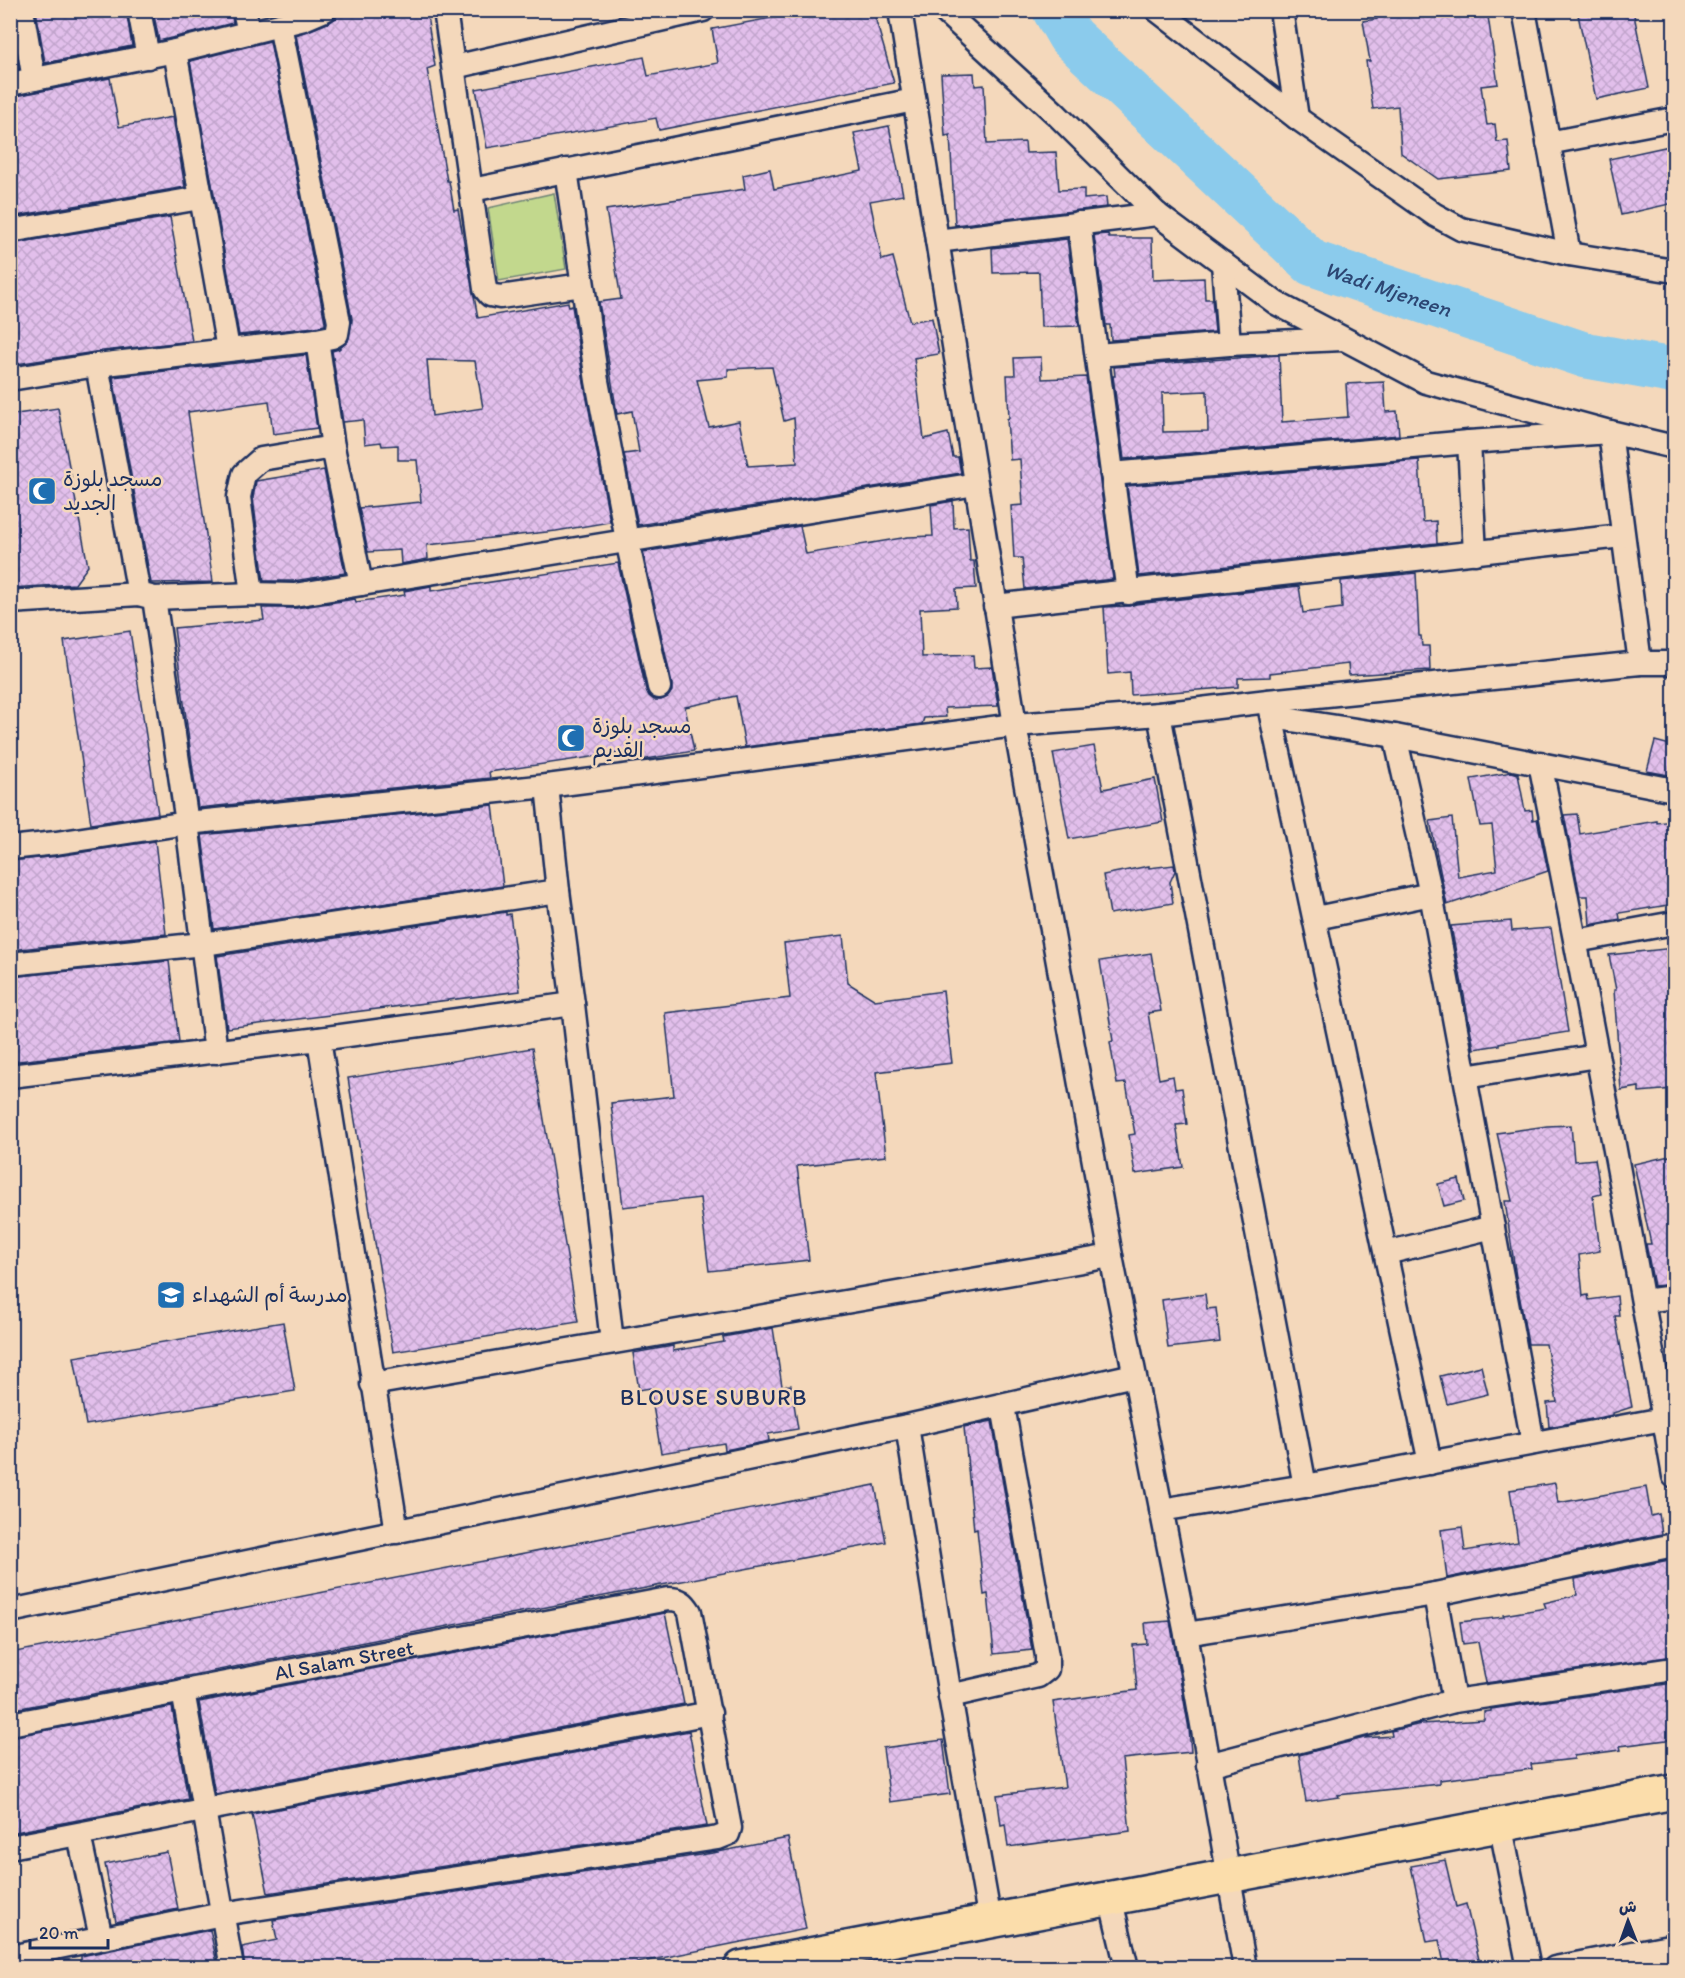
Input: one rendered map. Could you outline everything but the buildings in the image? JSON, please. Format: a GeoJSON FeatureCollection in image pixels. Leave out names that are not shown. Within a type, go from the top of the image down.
{"type":"FeatureCollection","features":[{"type":"Feature","properties":{"kind":"main road"},"geometry":{"type":"LineString","coordinates":[[741,1968],[837,1958],[990,1921],[1110,1897],[1674,1792]]}},
{"type":"Feature","properties":{"kind":"street"},"geometry":{"type":"LineString","coordinates":[[22,10],[34,79]]}},
{"type":"Feature","properties":{"kind":"street"},"geometry":{"type":"LineString","coordinates":[[139,10],[148,57]]}},
{"type":"Feature","properties":{"kind":"street"},"geometry":{"type":"LineString","coordinates":[[244,10],[249,33]]}},
{"type":"Feature","properties":{"kind":"street"},"geometry":{"type":"LineString","coordinates":[[10,84],[175,51],[280,25],[303,15],[325,10]]}},
{"type":"Feature","properties":{"kind":"street"},"geometry":{"type":"LineString","coordinates":[[445,10],[485,289],[490,295],[500,297],[582,285]]}},
{"type":"Feature","properties":{"kind":"street"},"geometry":{"type":"LineString","coordinates":[[454,67],[703,10]]}},
{"type":"Feature","properties":{"kind":"street"},"geometry":{"type":"LineString","coordinates":[[900,10],[1015,725],[1111,1256],[1186,1634],[1245,1968]]}},
{"type":"Feature","properties":{"kind":"street"},"geometry":{"type":"LineString","coordinates":[[943,10],[1055,113],[1157,214],[1276,303],[1426,382],[1674,447]]}},
{"type":"Feature","properties":{"kind":"street"},"geometry":{"type":"LineString","coordinates":[[1281,10],[1297,118]]}},
{"type":"Feature","properties":{"kind":"street"},"geometry":{"type":"LineString","coordinates":[[1524,10],[1569,254]]}},
{"type":"Feature","properties":{"kind":"street"},"geometry":{"type":"LineString","coordinates":[[1162,11],[1297,118],[1435,215],[1461,229],[1569,254],[1674,271]]}},
{"type":"Feature","properties":{"kind":"street"},"geometry":{"type":"LineString","coordinates":[[10,379],[97,365],[317,340],[337,334],[339,322],[280,25]]}},
{"type":"Feature","properties":{"kind":"street"},"geometry":{"type":"LineString","coordinates":[[175,51],[228,349]]}},
{"type":"Feature","properties":{"kind":"street"},"geometry":{"type":"LineString","coordinates":[[472,190],[914,100]]}},
{"type":"Feature","properties":{"kind":"street"},"geometry":{"type":"LineString","coordinates":[[1548,143],[1674,119]]}},
{"type":"Feature","properties":{"kind":"street"},"geometry":{"type":"LineString","coordinates":[[566,170],[597,381],[627,540],[659,687]]}},
{"type":"Feature","properties":{"kind":"street"},"geometry":{"type":"LineString","coordinates":[[10,231],[200,198]]}},
{"type":"Feature","properties":{"kind":"street"},"geometry":{"type":"LineString","coordinates":[[937,241],[1157,214]]}},
{"type":"Feature","properties":{"kind":"street"},"geometry":{"type":"LineString","coordinates":[[1079,223],[1128,593]]}},
{"type":"Feature","properties":{"kind":"street"},"geometry":{"type":"LineString","coordinates":[[1223,263],[1229,344]]}},
{"type":"Feature","properties":{"kind":"street"},"geometry":{"type":"LineString","coordinates":[[1097,355],[1229,344],[1344,339]]}},
{"type":"Feature","properties":{"kind":"street"},"geometry":{"type":"LineString","coordinates":[[317,340],[333,447],[361,584]]}},
{"type":"Feature","properties":{"kind":"street"},"geometry":{"type":"LineString","coordinates":[[97,365],[147,596],[187,823],[216,1052]]}},
{"type":"Feature","properties":{"kind":"street"},"geometry":{"type":"LineString","coordinates":[[1112,474],[1469,442],[1610,432]]}},
{"type":"Feature","properties":{"kind":"street"},"geometry":{"type":"LineString","coordinates":[[1610,432],[1640,663]]}},
{"type":"Feature","properties":{"kind":"street"},"geometry":{"type":"LineString","coordinates":[[1469,442],[1475,553]]}},
{"type":"Feature","properties":{"kind":"street"},"geometry":{"type":"LineString","coordinates":[[252,594],[239,497],[244,474],[261,459],[333,447]]}},
{"type":"Feature","properties":{"kind":"street"},"geometry":{"type":"LineString","coordinates":[[10,602],[147,596],[294,595],[976,484]]}},
{"type":"Feature","properties":{"kind":"street"},"geometry":{"type":"LineString","coordinates":[[995,606],[1128,593],[1622,536]]}},
{"type":"Feature","properties":{"kind":"street"},"geometry":{"type":"LineString","coordinates":[[10,848],[187,823],[547,786],[1015,725],[1159,714],[1270,709],[1640,663],[1674,663]]}},
{"type":"Feature","properties":{"kind":"street"},"geometry":{"type":"LineString","coordinates":[[1270,709],[1395,736],[1674,790]]}},
{"type":"Feature","properties":{"kind":"street"},"geometry":{"type":"LineString","coordinates":[[1270,709],[1430,1463]]}},
{"type":"Feature","properties":{"kind":"street"},"geometry":{"type":"LineString","coordinates":[[1159,714],[1305,1486]]}},
{"type":"Feature","properties":{"kind":"street"},"geometry":{"type":"LineString","coordinates":[[1395,736],[1431,894],[1533,1443]]}},
{"type":"Feature","properties":{"kind":"street"},"geometry":{"type":"LineString","coordinates":[[1540,763],[1644,1301],[1669,1418],[1674,1476]]}},
{"type":"Feature","properties":{"kind":"street"},"geometry":{"type":"LineString","coordinates":[[547,786],[612,1342]]}},
{"type":"Feature","properties":{"kind":"street"},"geometry":{"type":"LineString","coordinates":[[10,964],[203,944],[558,891]]}},
{"type":"Feature","properties":{"kind":"street"},"geometry":{"type":"LineString","coordinates":[[1316,918],[1431,894]]}},
{"type":"Feature","properties":{"kind":"street"},"geometry":{"type":"LineString","coordinates":[[1576,941],[1674,923]]}},
{"type":"Feature","properties":{"kind":"street"},"geometry":{"type":"LineString","coordinates":[[10,1076],[319,1039],[573,1004]]}},
{"type":"Feature","properties":{"kind":"street"},"geometry":{"type":"LineString","coordinates":[[319,1039],[397,1533]]}},
{"type":"Feature","properties":{"kind":"street"},"geometry":{"type":"LineString","coordinates":[[1465,1077],[1597,1056]]}},
{"type":"Feature","properties":{"kind":"street"},"geometry":{"type":"LineString","coordinates":[[1386,1253],[1493,1227]]}},
{"type":"Feature","properties":{"kind":"street"},"geometry":{"type":"LineString","coordinates":[[372,1384],[1111,1256]]}},
{"type":"Feature","properties":{"kind":"street"},"geometry":{"type":"LineString","coordinates":[[1644,1301],[1674,1297]]}},
{"type":"Feature","properties":{"kind":"street"},"geometry":{"type":"LineString","coordinates":[[10,1611],[397,1533],[1003,1406],[1134,1375]]}},
{"type":"Feature","properties":{"kind":"street"},"geometry":{"type":"LineString","coordinates":[[950,1696],[1032,1678],[1047,1669],[1047,1656],[1003,1406]]}},
{"type":"Feature","properties":{"kind":"street"},"geometry":{"type":"LineString","coordinates":[[1161,1510],[1305,1486],[1669,1418]]}},
{"type":"Feature","properties":{"kind":"street"},"geometry":{"type":"LineString","coordinates":[[907,1426],[950,1696],[990,1921]]}},
{"type":"Feature","properties":{"kind":"street"},"geometry":{"type":"LineString","coordinates":[[1186,1634],[1435,1594],[1674,1545]]}},
{"type":"Feature","properties":{"kind":"street"},"geometry":{"type":"LineString","coordinates":[[1435,1594],[1454,1701]]}},
{"type":"Feature","properties":{"kind":"street","name":"Al Salam Street"},"geometry":{"type":"LineString","coordinates":[[10,1724],[677,1599],[685,1604],[690,1612],[710,1713]]}},
{"type":"Feature","properties":{"kind":"street"},"geometry":{"type":"LineString","coordinates":[[1208,1764],[1454,1701],[1674,1669]]}},
{"type":"Feature","properties":{"kind":"street"},"geometry":{"type":"LineString","coordinates":[[183,1691],[232,1968]]}},
{"type":"Feature","properties":{"kind":"street"},"geometry":{"type":"LineString","coordinates":[[10,1847],[203,1812],[710,1713],[730,1828],[728,1834],[718,1838],[222,1914],[10,1957]]}},
{"type":"Feature","properties":{"kind":"street"},"geometry":{"type":"LineString","coordinates":[[1500,1823],[1529,1968]]}},
{"type":"Feature","properties":{"kind":"street"},"geometry":{"type":"LineString","coordinates":[[79,1835],[101,1938]]}},
{"type":"Feature","properties":{"kind":"street"},"geometry":{"type":"LineString","coordinates":[[1110,1897],[1127,1968]]}},
{"type":"Feature","properties":{"kind":"street"},"geometry":{"type":"LineString","coordinates":[[1555,1968],[1672,1953]]}},
{"type":"Feature","properties":{"kind":"green space"},"geometry":{"type":"Polygon","coordinates":[[[554,193],[566,269],[499,281],[488,208],[554,193]]]}},
{"type":"Feature","properties":{"kind":"waterway","name":"Wadi Mjeneen"},"geometry":{"type":"LineString","coordinates":[[1055,10],[1070,36],[1312,263],[1585,355],[1674,371]]}},
{"type":"Feature","properties":{"kind":"place","name":"مسجد بلوزة الجديد"},"geometry":{"type":"Point","coordinates":[42,491]}},
{"type":"Feature","properties":{"kind":"place","name":"مسجد بلوزة القديم"},"geometry":{"type":"Point","coordinates":[571,738]}},
{"type":"Feature","properties":{"kind":"place","name":"مدرسة أم الشهداء"},"geometry":{"type":"Point","coordinates":[171,1295]}},
{"type":"Feature","properties":{"kind":"district","name":"BLOUSE SUBURB"},"geometry":{"type":"Point","coordinates":[714,1397]}}]}
